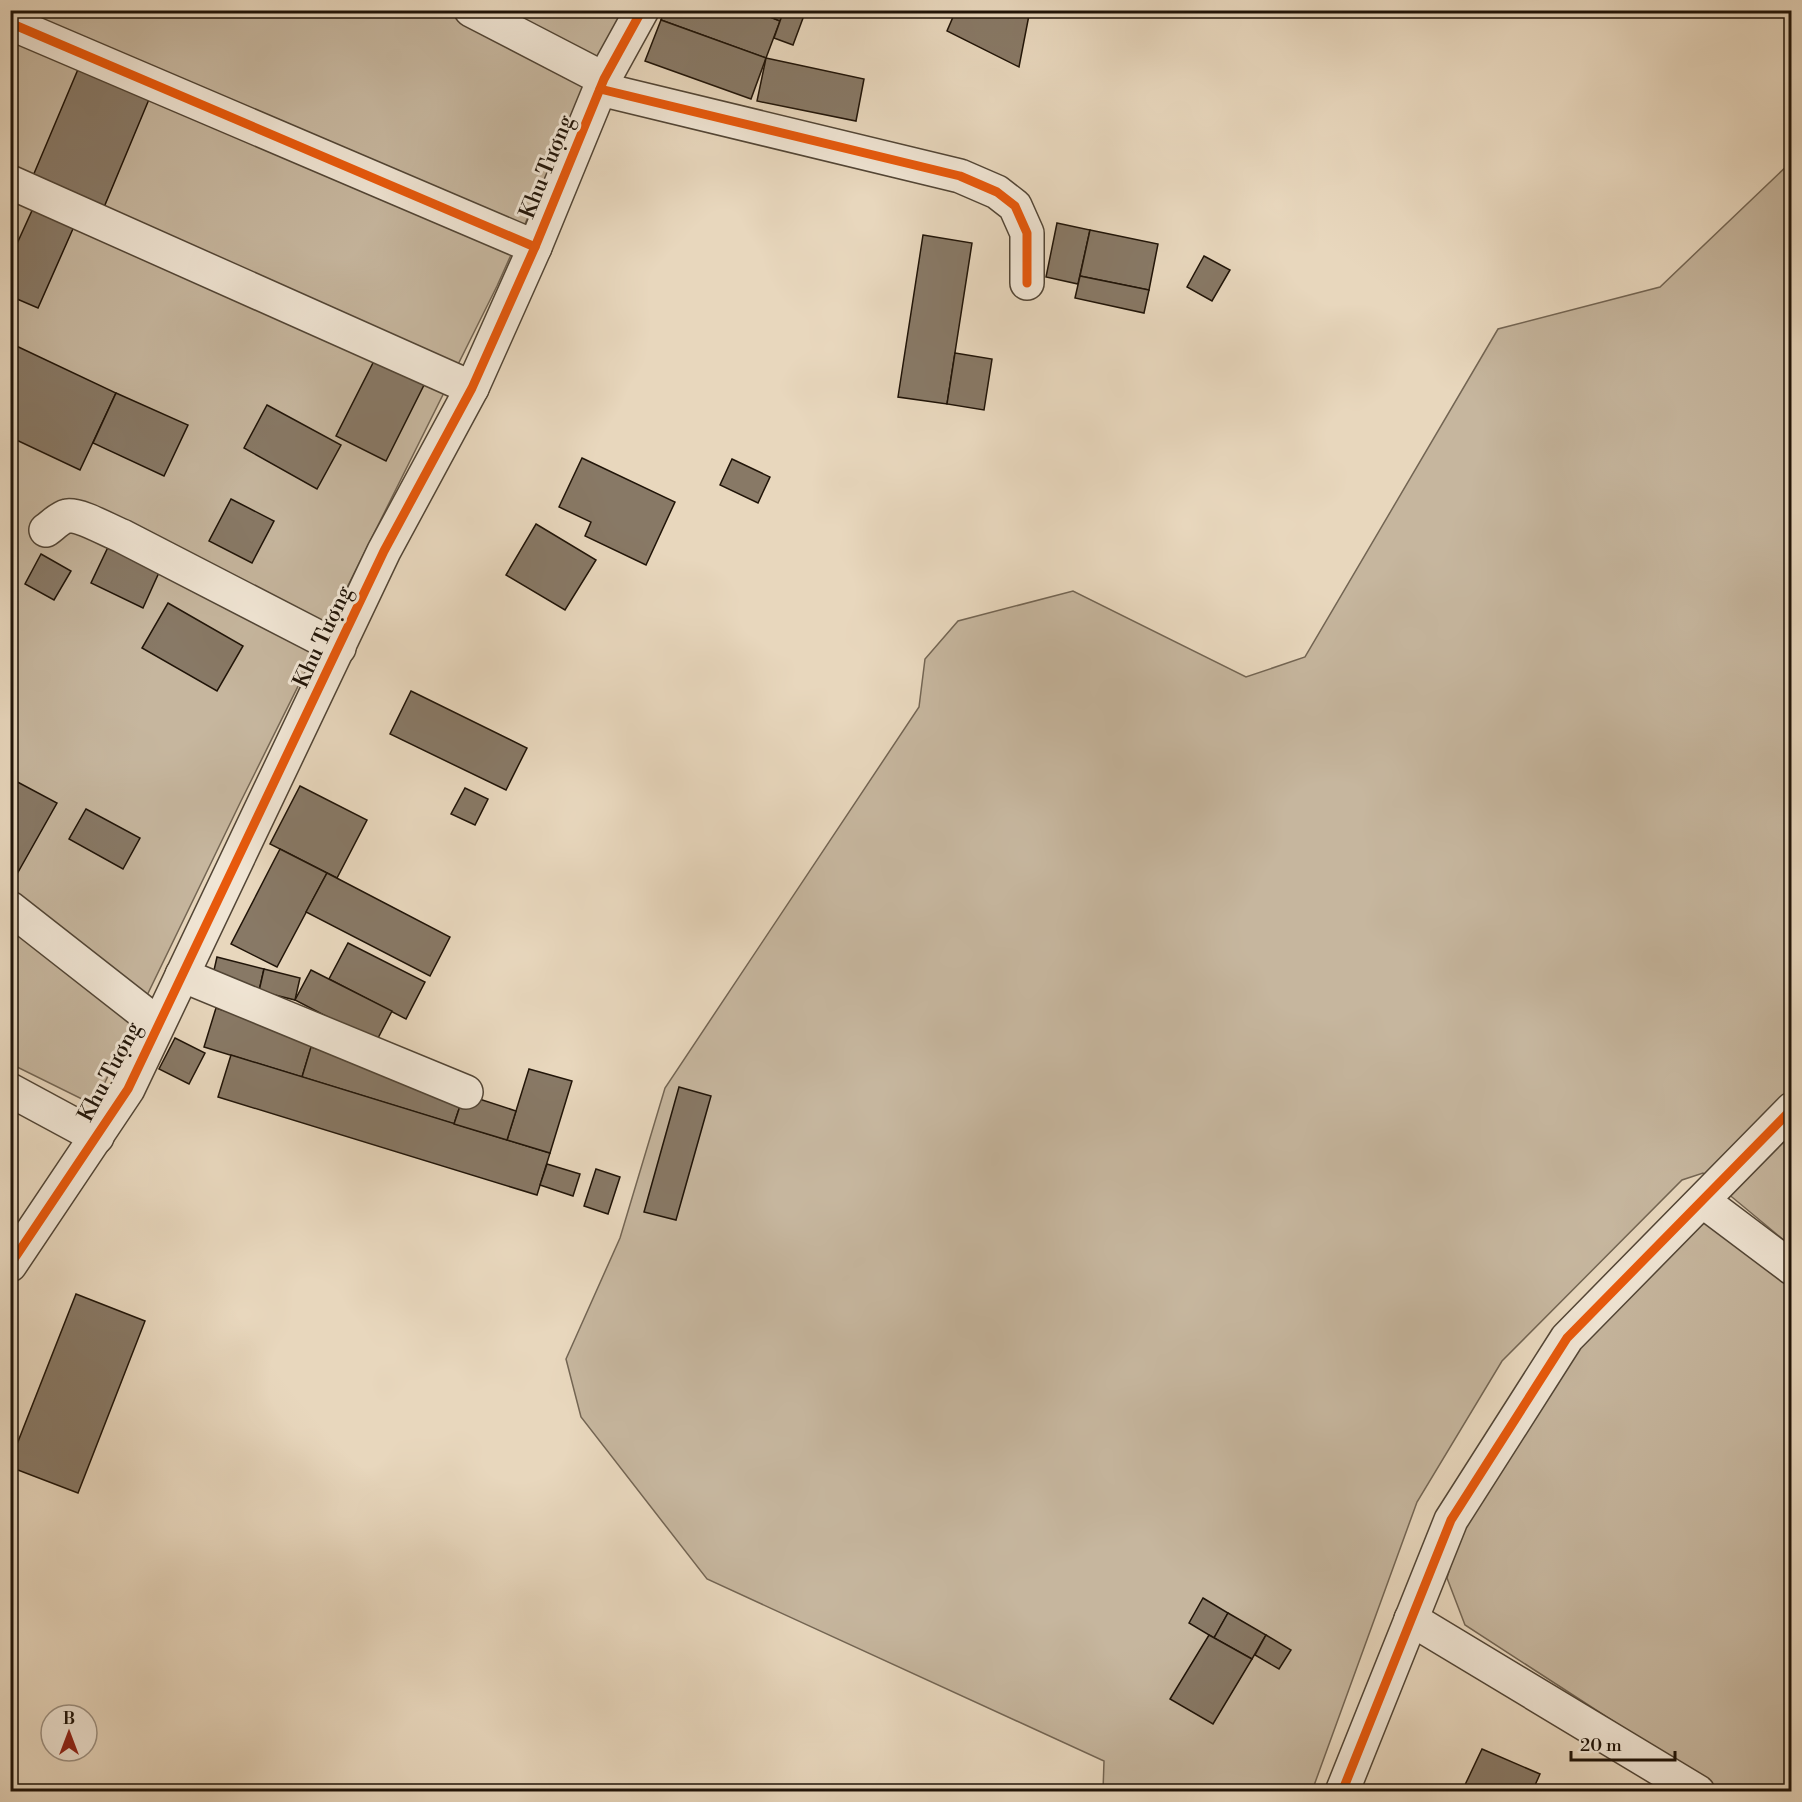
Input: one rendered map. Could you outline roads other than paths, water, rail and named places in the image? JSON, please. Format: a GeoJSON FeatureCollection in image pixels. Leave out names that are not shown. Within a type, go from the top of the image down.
{"type":"FeatureCollection","features":[{"type":"Feature","properties":{"kind":"street"},"geometry":{"type":"LineString","coordinates":[[471,10],[602,84],[960,176],[997,192],[1015,206],[1027,233],[1027,283]]}},
{"type":"Feature","properties":{"kind":"street","name":"Khu Tượng"},"geometry":{"type":"LineString","coordinates":[[10,1265],[128,1089],[384,551],[472,388],[535,247],[602,84],[642,10]]}},
{"type":"Feature","properties":{"kind":"street"},"geometry":{"type":"LineString","coordinates":[[10,22],[535,247]]}},
{"type":"Feature","properties":{"kind":"street"},"geometry":{"type":"LineString","coordinates":[[10,182],[472,388]]}},
{"type":"Feature","properties":{"kind":"street"},"geometry":{"type":"LineString","coordinates":[[46,530],[67,516],[93,524],[122,536],[339,648]]}},
{"type":"Feature","properties":{"kind":"street"},"geometry":{"type":"LineString","coordinates":[[10,908],[158,1024]]}},
{"type":"Feature","properties":{"kind":"street"},"geometry":{"type":"LineString","coordinates":[[182,975],[466,1092]]}},
{"type":"Feature","properties":{"kind":"street"},"geometry":{"type":"LineString","coordinates":[[10,1090],[97,1137]]}},
{"type":"Feature","properties":{"kind":"street"},"geometry":{"type":"LineString","coordinates":[[1342,1791],[1451,1520],[1567,1338],[1791,1109]]}},
{"type":"Feature","properties":{"kind":"street"},"geometry":{"type":"LineString","coordinates":[[1703,1201],[1791,1268]]}},
{"type":"Feature","properties":{"kind":"street"},"geometry":{"type":"LineString","coordinates":[[1412,1619],[1698,1791]]}}]}
